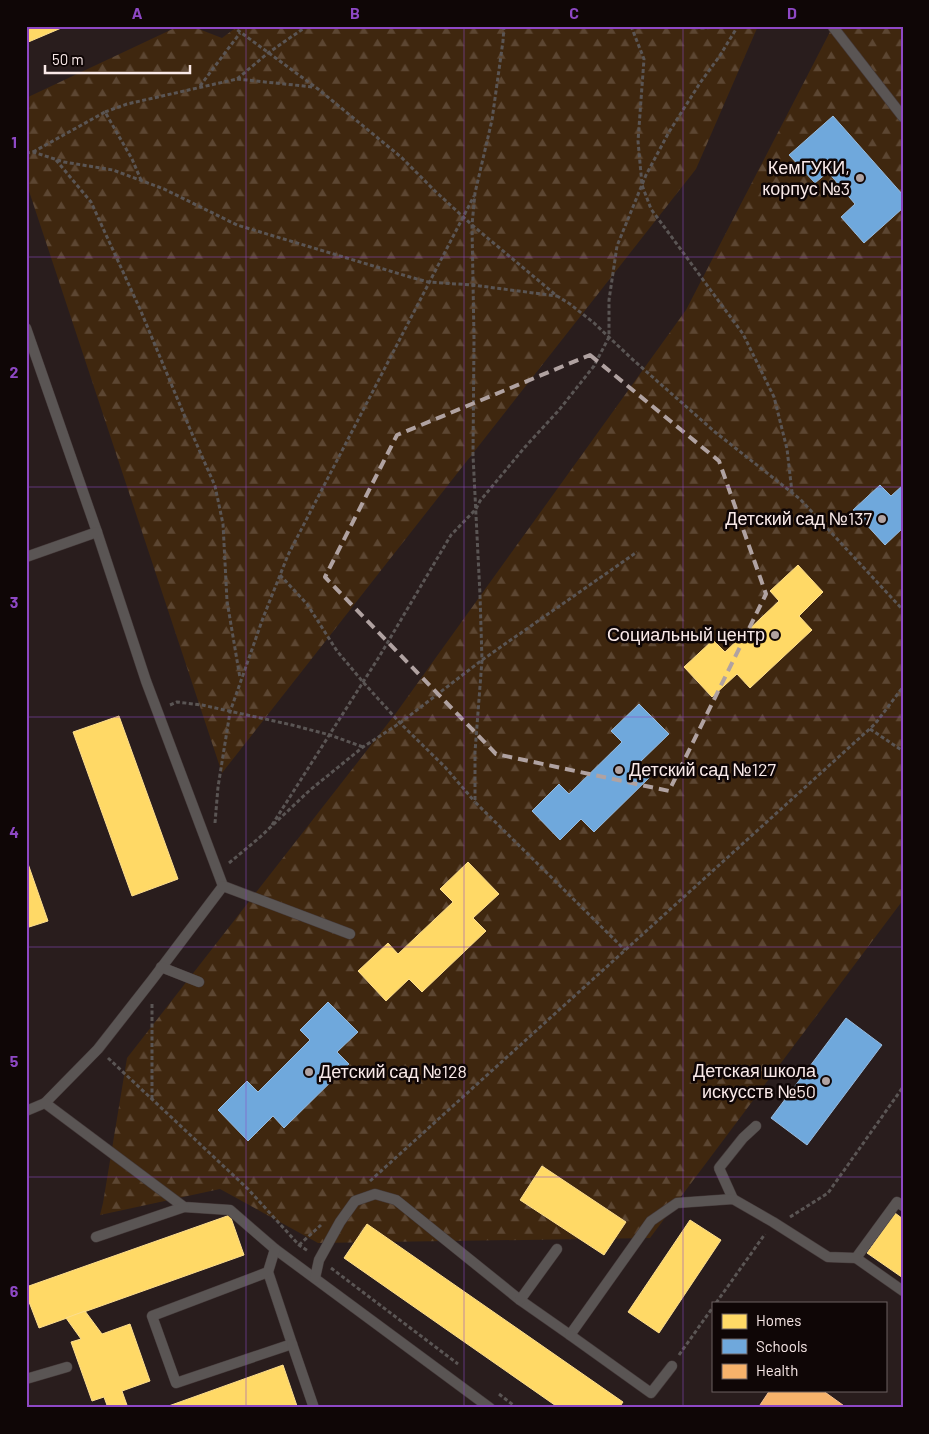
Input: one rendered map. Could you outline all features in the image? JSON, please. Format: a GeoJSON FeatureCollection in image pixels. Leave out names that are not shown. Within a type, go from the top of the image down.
{"type":"FeatureCollection","features":[{"type":"Feature","properties":{"kind":"lane"},"geometry":{"type":"LineString","coordinates":[[833,27],[903,117]]}},
{"type":"Feature","properties":{"kind":"lane"},"geometry":{"type":"LineString","coordinates":[[26,328],[97,532],[146,681],[222,886]]}},
{"type":"Feature","properties":{"kind":"lane"},"geometry":{"type":"LineString","coordinates":[[26,557],[97,532]]}},
{"type":"Feature","properties":{"kind":"lane"},"geometry":{"type":"LineString","coordinates":[[222,886],[350,934]]}},
{"type":"Feature","properties":{"kind":"lane"},"geometry":{"type":"LineString","coordinates":[[26,1111],[45,1103],[98,1048],[152,980],[222,886]]}},
{"type":"Feature","properties":{"kind":"lane"},"geometry":{"type":"LineString","coordinates":[[161,967],[199,982]]}},
{"type":"Feature","properties":{"kind":"lane"},"geometry":{"type":"LineString","coordinates":[[45,1103],[184,1207]]}},
{"type":"Feature","properties":{"kind":"lane"},"geometry":{"type":"LineString","coordinates":[[733,1199],[719,1168],[743,1138],[756,1126]]}},
{"type":"Feature","properties":{"kind":"lane"},"geometry":{"type":"LineString","coordinates":[[315,1278],[319,1260],[340,1222],[355,1201],[375,1194],[396,1200],[520,1300],[651,1393],[672,1366]]}},
{"type":"Feature","properties":{"kind":"lane"},"geometry":{"type":"LineString","coordinates":[[570,1335],[651,1221],[677,1203],[733,1199],[828,1257],[856,1258],[903,1291]]}},
{"type":"Feature","properties":{"kind":"lane"},"geometry":{"type":"LineString","coordinates":[[856,1258],[897,1202],[903,1206]]}},
{"type":"Feature","properties":{"kind":"lane"},"geometry":{"type":"LineString","coordinates":[[96,1237],[184,1207],[230,1210],[275,1248],[490,1408]]}},
{"type":"Feature","properties":{"kind":"lane"},"geometry":{"type":"LineString","coordinates":[[275,1248],[268,1272],[314,1408]]}},
{"type":"Feature","properties":{"kind":"lane"},"geometry":{"type":"LineString","coordinates":[[520,1300],[557,1249]]}},
{"type":"Feature","properties":{"kind":"lane"},"geometry":{"type":"LineString","coordinates":[[268,1272],[152,1316],[176,1383],[292,1344]]}},
{"type":"Feature","properties":{"kind":"lane"},"geometry":{"type":"LineString","coordinates":[[26,1379],[67,1367]]}},
{"type":"Feature","properties":{"kind":"path"},"geometry":{"type":"LineString","coordinates":[[232,26],[315,87],[401,157],[472,225],[557,296],[594,323],[715,432],[792,492],[903,610]]}},
{"type":"Feature","properties":{"kind":"path"},"geometry":{"type":"LineString","coordinates":[[236,78],[307,26]]}},
{"type":"Feature","properties":{"kind":"path"},"geometry":{"type":"LineString","coordinates":[[475,802],[475,752],[482,660],[473,455],[474,339],[472,225],[475,193],[492,120],[504,26]]}},
{"type":"Feature","properties":{"kind":"path"},"geometry":{"type":"LineString","coordinates":[[631,26],[644,59],[638,141],[642,185],[651,209],[743,334],[774,397],[787,450],[792,492]]}},
{"type":"Feature","properties":{"kind":"path"},"geometry":{"type":"LineString","coordinates":[[642,26],[703,28],[729,26]]}},
{"type":"Feature","properties":{"kind":"path"},"geometry":{"type":"LineString","coordinates":[[272,825],[363,682],[451,535],[476,509],[480,501],[559,410],[594,366],[609,337],[609,300],[617,246],[642,185],[668,132],[738,26]]}},
{"type":"Feature","properties":{"kind":"path"},"geometry":{"type":"LineString","coordinates":[[787,26],[833,27]]}},
{"type":"Feature","properties":{"kind":"path"},"geometry":{"type":"LineString","coordinates":[[200,86],[240,33]]}},
{"type":"Feature","properties":{"kind":"path"},"geometry":{"type":"LineString","coordinates":[[26,153],[33,152],[105,112],[127,104],[200,86],[236,78],[315,87]]}},
{"type":"Feature","properties":{"kind":"path"},"geometry":{"type":"LineString","coordinates":[[105,112],[142,180]]}},
{"type":"Feature","properties":{"kind":"path"},"geometry":{"type":"LineString","coordinates":[[33,152],[64,162],[113,170],[164,188],[237,225],[428,282],[557,296]]}},
{"type":"Feature","properties":{"kind":"path"},"geometry":{"type":"LineString","coordinates":[[56,160],[91,202],[140,309],[215,486],[223,524],[227,600],[241,681]]}},
{"type":"Feature","properties":{"kind":"path"},"geometry":{"type":"LineString","coordinates":[[215,824],[219,778],[230,712],[280,574],[288,555],[475,193]]}},
{"type":"Feature","properties":{"kind":"path"},"geometry":{"type":"LineString","coordinates":[[218,873],[310,790],[363,747],[400,723],[482,660],[637,552]]}},
{"type":"Feature","properties":{"kind":"path"},"geometry":{"type":"LineString","coordinates":[[280,574],[307,604],[337,651],[400,723],[445,767],[475,802],[625,950]]}},
{"type":"Feature","properties":{"kind":"path"},"geometry":{"type":"LineString","coordinates":[[366,1184],[870,729],[903,687]]}},
{"type":"Feature","properties":{"kind":"path"},"geometry":{"type":"LineString","coordinates":[[158,711],[177,702],[202,706],[255,716],[330,735],[363,747]]}},
{"type":"Feature","properties":{"kind":"path"},"geometry":{"type":"LineString","coordinates":[[870,729],[903,751]]}},
{"type":"Feature","properties":{"kind":"path"},"geometry":{"type":"LineString","coordinates":[[152,980],[152,1100]]}},
{"type":"Feature","properties":{"kind":"path"},"geometry":{"type":"LineString","coordinates":[[98,1048],[248,1190],[299,1245],[321,1224]]}},
{"type":"Feature","properties":{"kind":"path"},"geometry":{"type":"LineString","coordinates":[[717,1302],[775,1223],[800,1212],[828,1193],[903,1087]]}},
{"type":"Feature","properties":{"kind":"path"},"geometry":{"type":"LineString","coordinates":[[319,1260],[462,1366]]}},
{"type":"Feature","properties":{"kind":"path"},"geometry":{"type":"LineString","coordinates":[[672,1366],[712,1309]]}},
{"type":"Feature","properties":{"kind":"path"},"geometry":{"type":"LineString","coordinates":[[493,1390],[517,1408]]}},
{"type":"Feature","properties":{"kind":"highlighted area"},"geometry":{"type":"Polygon","coordinates":[[[590,355],[719,461],[766,594],[669,791],[496,754],[325,577],[397,435],[590,355]]]}},
{"type":"Feature","properties":{"kind":"green space"},"geometry":{"type":"Polygon","coordinates":[[[179,26],[191,26],[222,38],[238,26],[758,26],[696,169],[222,773],[26,182],[26,98],[179,26]]]}},
{"type":"Feature","properties":{"kind":"green space"},"geometry":{"type":"Polygon","coordinates":[[[833,26],[903,26],[903,900],[650,1238],[318,1243],[220,1189],[100,1215],[127,1058],[396,713],[686,310],[833,26]]]}},
{"type":"Feature","properties":{"kind":"building: Homes"},"geometry":{"type":"Polygon","coordinates":[[[26,26],[66,26],[26,43],[26,26]]]}},
{"type":"Feature","properties":{"kind":"building: Homes","name":"Социальный центр"},"geometry":{"type":"Polygon","coordinates":[[[798,565],[823,592],[799,616],[812,630],[750,688],[737,674],[712,697],[684,667],[713,640],[725,652],[779,601],[770,591],[798,565]]]}},
{"type":"Feature","properties":{"kind":"building: Homes"},"geometry":{"type":"Polygon","coordinates":[[[119,716],[178,879],[132,896],[73,732],[119,716]]]}},
{"type":"Feature","properties":{"kind":"building: Homes"},"geometry":{"type":"Polygon","coordinates":[[[26,858],[48,921],[26,928],[26,858]]]}},
{"type":"Feature","properties":{"kind":"building: Homes"},"geometry":{"type":"Polygon","coordinates":[[[468,862],[499,894],[473,918],[486,931],[422,992],[409,979],[386,1001],[358,971],[388,943],[398,954],[453,902],[440,889],[468,862]]]}},
{"type":"Feature","properties":{"kind":"building: Homes"},"geometry":{"type":"Polygon","coordinates":[[[542,1166],[626,1222],[604,1255],[520,1200],[542,1166]]]}},
{"type":"Feature","properties":{"kind":"building: Homes"},"geometry":{"type":"Polygon","coordinates":[[[895,1213],[903,1219],[903,1278],[867,1253],[895,1213]]]}},
{"type":"Feature","properties":{"kind":"building: Homes"},"geometry":{"type":"Polygon","coordinates":[[[230,1215],[244,1255],[39,1328],[26,1294],[26,1287],[230,1215]]]}},
{"type":"Feature","properties":{"kind":"building: Homes"},"geometry":{"type":"Polygon","coordinates":[[[690,1220],[721,1240],[659,1333],[628,1312],[690,1220]]]}},
{"type":"Feature","properties":{"kind":"building: Homes"},"geometry":{"type":"Polygon","coordinates":[[[367,1224],[623,1402],[619,1408],[559,1408],[344,1258],[367,1224]]]}},
{"type":"Feature","properties":{"kind":"building: Homes"},"geometry":{"type":"Polygon","coordinates":[[[85,1311],[102,1334],[130,1324],[150,1381],[122,1391],[128,1408],[108,1408],[104,1397],[92,1401],[71,1342],[81,1339],[66,1318],[85,1311]]]}},
{"type":"Feature","properties":{"kind":"building: Homes"},"geometry":{"type":"Polygon","coordinates":[[[283,1365],[297,1406],[293,1408],[163,1408],[283,1365]]]}},
{"type":"Feature","properties":{"kind":"building: Schools","name":"КемГУКИ, корпус №3"},"geometry":{"type":"Polygon","coordinates":[[[833,116],[903,195],[903,208],[864,243],[841,217],[855,204],[828,172],[815,183],[789,155],[833,116]]]}},
{"type":"Feature","properties":{"kind":"building: Schools","name":"Детский сад №137"},"geometry":{"type":"Polygon","coordinates":[[[880,485],[891,496],[903,485],[903,528],[885,545],[853,510],[880,485]]]}},
{"type":"Feature","properties":{"kind":"building: Schools","name":"Детский сад №127"},"geometry":{"type":"Polygon","coordinates":[[[639,704],[669,734],[638,764],[651,776],[594,832],[581,819],[560,840],[532,811],[559,784],[569,794],[622,742],[611,731],[639,704]]]}},
{"type":"Feature","properties":{"kind":"building: Schools","name":"Детский сад №128"},"geometry":{"type":"Polygon","coordinates":[[[328,1002],[358,1032],[337,1052],[349,1064],[284,1128],[273,1116],[248,1141],[218,1110],[247,1081],[258,1092],[310,1040],[300,1030],[328,1002]]]}},
{"type":"Feature","properties":{"kind":"building: Schools","name":"Детская школа искусств №50"},"geometry":{"type":"Polygon","coordinates":[[[846,1018],[882,1045],[807,1145],[771,1118],[846,1018]]]}},
{"type":"Feature","properties":{"kind":"building: Health"},"geometry":{"type":"Polygon","coordinates":[[[769,1392],[825,1392],[847,1408],[758,1408],[769,1392]]]}},
{"type":"Feature","properties":{"kind":"place","name":"КемГУКИ, корпус №3"},"geometry":{"type":"Point","coordinates":[860,178]}},
{"type":"Feature","properties":{"kind":"place","name":"Детский сад №137"},"geometry":{"type":"Point","coordinates":[882,519]}},
{"type":"Feature","properties":{"kind":"place","name":"Социальный центр"},"geometry":{"type":"Point","coordinates":[775,635]}},
{"type":"Feature","properties":{"kind":"place","name":"Детский сад №127"},"geometry":{"type":"Point","coordinates":[619,770]}},
{"type":"Feature","properties":{"kind":"place","name":"Детский сад №128"},"geometry":{"type":"Point","coordinates":[309,1072]}},
{"type":"Feature","properties":{"kind":"place","name":"Детская школа искусств №50"},"geometry":{"type":"Point","coordinates":[826,1081]}}]}
